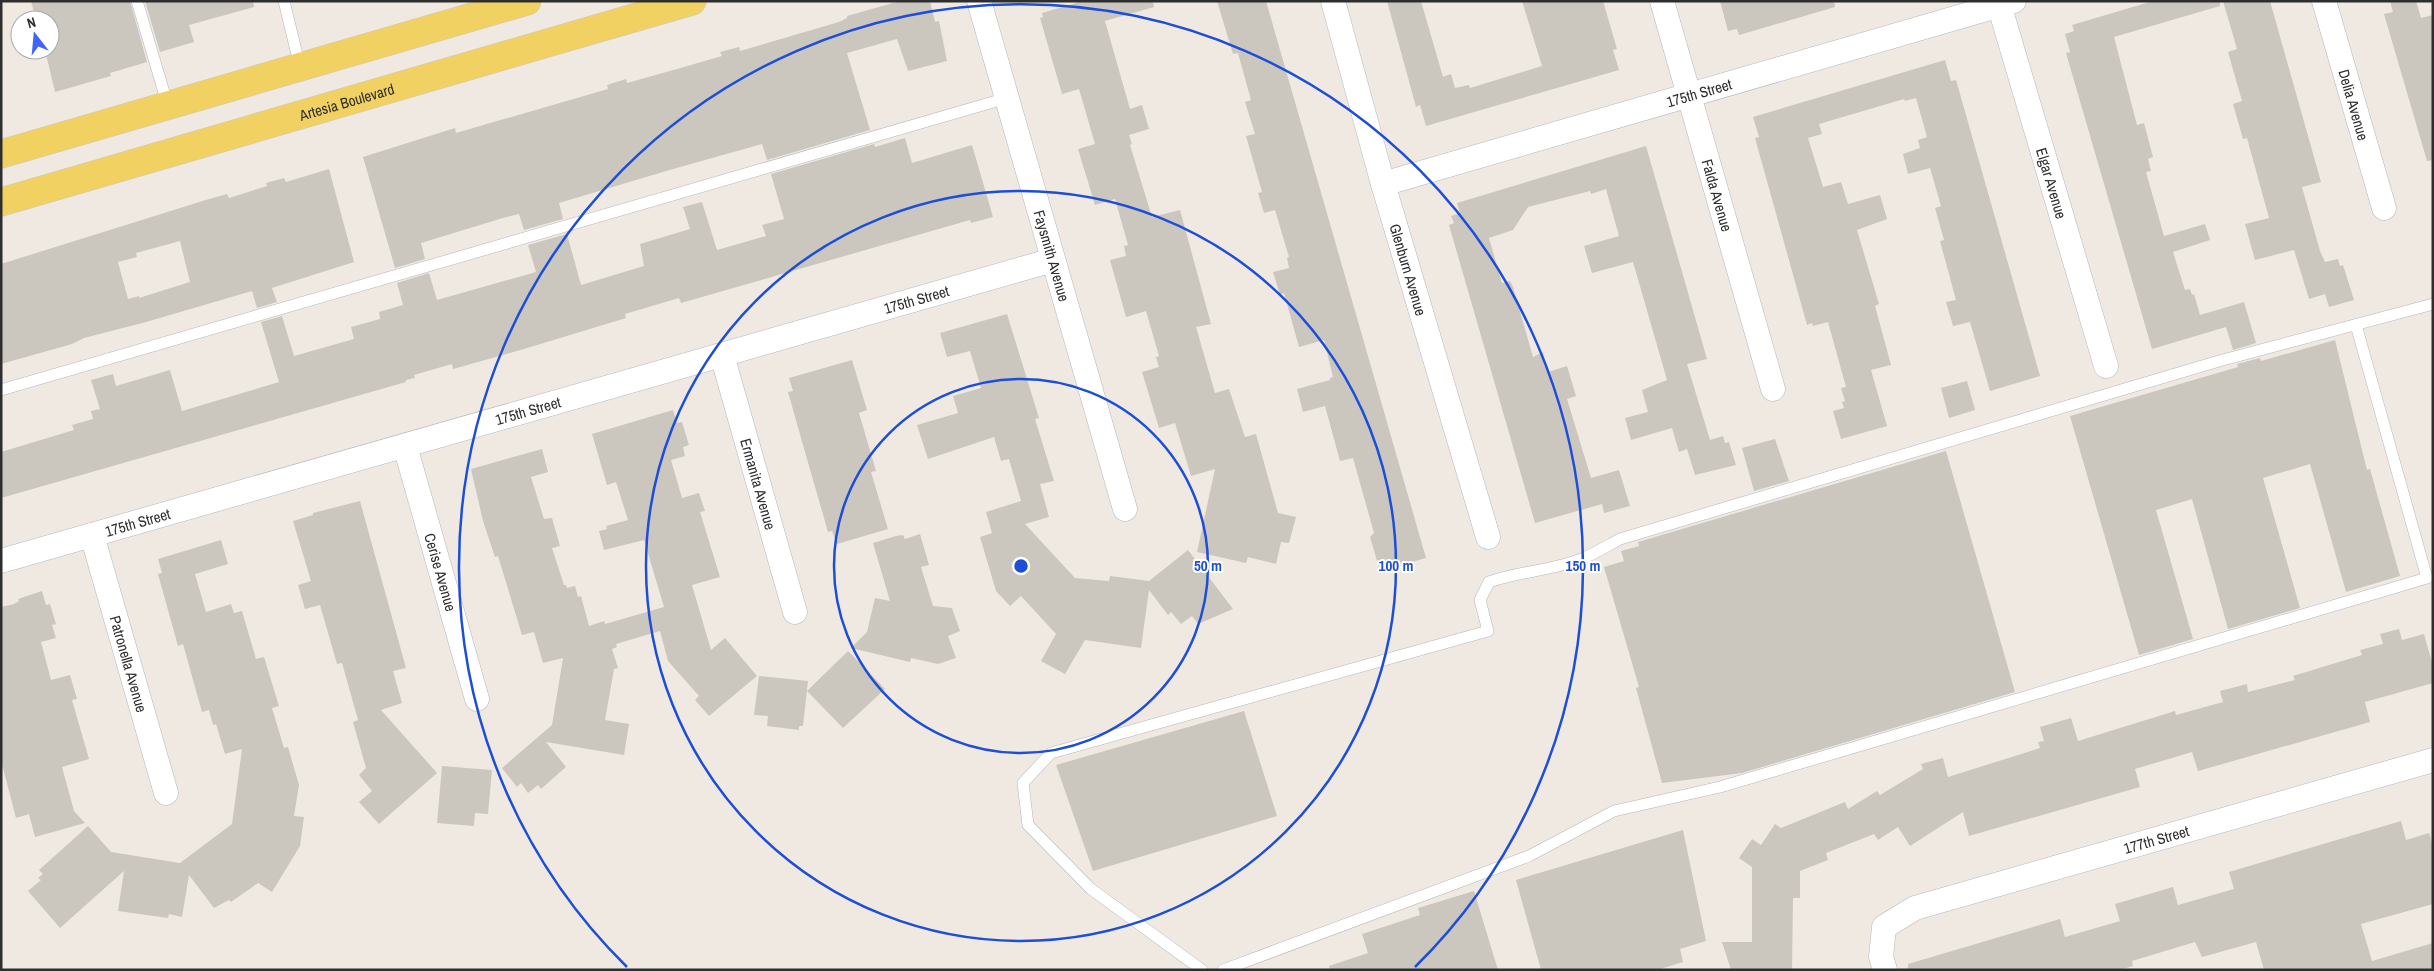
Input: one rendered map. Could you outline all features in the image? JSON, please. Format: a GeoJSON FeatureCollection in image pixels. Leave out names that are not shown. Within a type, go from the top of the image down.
{"type":"FeatureCollection","features":[{"type":"Feature","properties":{"kind":"main road"},"geometry":{"type":"LineString","coordinates":[[1,154],[300,67],[466,14],[527,1]]}},
{"type":"Feature","properties":{"kind":"main road","name":"Artesia Boulevard"},"geometry":{"type":"LineString","coordinates":[[1,202],[692,1]]}},
{"type":"Feature","properties":{"kind":"street","name":"Faysmith Avenue"},"geometry":{"type":"LineString","coordinates":[[979,1],[1125,510]]}},
{"type":"Feature","properties":{"kind":"street","name":"Glenburn Avenue"},"geometry":{"type":"LineString","coordinates":[[1333,1],[1383,184],[1488,538]]}},
{"type":"Feature","properties":{"kind":"street","name":"Falda Avenue"},"geometry":{"type":"LineString","coordinates":[[1662,1],[1773,389]]}},
{"type":"Feature","properties":{"kind":"street","name":"Delia Avenue"},"geometry":{"type":"LineString","coordinates":[[2324,1],[2384,208]]}},
{"type":"Feature","properties":{"kind":"street","name":"175th Street"},"geometry":{"type":"LineString","coordinates":[[1383,184],[2004,3]]}},
{"type":"Feature","properties":{"kind":"street","name":"Elgar Avenue"},"geometry":{"type":"LineString","coordinates":[[2004,3],[2106,366]]}},
{"type":"Feature","properties":{"kind":"street","name":"175th Street"},"geometry":{"type":"LineString","coordinates":[[1,561],[1053,260]]}},
{"type":"Feature","properties":{"kind":"street","name":"Ermanita Avenue"},"geometry":{"type":"LineString","coordinates":[[722,356],[795,612]]}},
{"type":"Feature","properties":{"kind":"street","name":"Cerise Avenue"},"geometry":{"type":"LineString","coordinates":[[405,446],[477,699]]}},
{"type":"Feature","properties":{"kind":"street","name":"Patronella Avenue"},"geometry":{"type":"LineString","coordinates":[[92,535],[166,793]]}},
{"type":"Feature","properties":{"kind":"street","name":"177th Street"},"geometry":{"type":"LineString","coordinates":[[1885,970],[1881,957],[1884,927],[1915,908],[2433,760]]}},
{"type":"Feature","properties":{"kind":"lane"},"geometry":{"type":"LineString","coordinates":[[137,1],[168,106]]}},
{"type":"Feature","properties":{"kind":"lane"},"geometry":{"type":"LineString","coordinates":[[284,1],[300,67]]}},
{"type":"Feature","properties":{"kind":"lane"},"geometry":{"type":"LineString","coordinates":[[1,390],[1007,98]]}},
{"type":"Feature","properties":{"kind":"lane"},"geometry":{"type":"LineString","coordinates":[[1202,970],[1091,889],[1028,825],[1023,783],[1051,753],[1488,631],[1480,600],[1489,582],[1514,573],[1551,568],[1582,559],[1620,539],[2219,361],[2433,304]]}},
{"type":"Feature","properties":{"kind":"lane"},"geometry":{"type":"LineString","coordinates":[[1223,970],[1529,856],[1614,811],[1720,787],[2427,578],[2356,325]]}},
{"type":"Feature","properties":{"kind":"building"},"geometry":{"type":"Polygon","coordinates":[[[31,1],[130,1],[147,62],[110,73],[111,76],[55,92],[47,60],[60,60],[60,10],[33,10],[31,1]]]}},
{"type":"Feature","properties":{"kind":"building"},"geometry":{"type":"Polygon","coordinates":[[[145,1],[253,1],[254,7],[189,25],[194,42],[160,52],[145,1]]]}},
{"type":"Feature","properties":{"kind":"building"},"geometry":{"type":"Polygon","coordinates":[[[900,1],[930,1],[935,22],[939,21],[947,61],[908,71],[897,39],[847,53],[870,130],[767,160],[762,144],[673,169],[559,203],[563,219],[524,230],[519,214],[503,218],[421,243],[425,259],[395,268],[363,157],[455,128],[456,133],[608,89],[607,85],[626,79],[627,83],[722,56],[720,52],[739,47],[740,51],[839,22],[847,18],[847,16],[900,1]]]}},
{"type":"Feature","properties":{"kind":"building"},"geometry":{"type":"Polygon","coordinates":[[[1083,1],[1153,1],[1154,7],[1105,21],[1130,109],[1142,105],[1149,129],[1129,135],[1132,144],[1130,145],[1152,217],[1180,210],[1211,324],[1196,327],[1215,393],[1229,389],[1245,437],[1256,434],[1278,513],[1296,517],[1289,543],[1281,542],[1276,564],[1248,557],[1246,563],[1197,552],[1215,469],[1191,476],[1175,423],[1159,428],[1142,372],[1159,367],[1156,357],[1159,356],[1146,311],[1126,317],[1110,260],[1126,256],[1124,246],[1128,245],[1115,199],[1095,205],[1078,149],[1095,144],[1079,89],[1062,94],[1040,18],[1043,17],[1042,13],[1083,1]]]}},
{"type":"Feature","properties":{"kind":"building"},"geometry":{"type":"Polygon","coordinates":[[[1217,1],[1266,1],[1426,558],[1380,571],[1370,537],[1374,533],[1353,458],[1340,461],[1325,406],[1303,412],[1297,389],[1330,380],[1333,377],[1324,340],[1299,347],[1284,293],[1280,295],[1273,272],[1289,268],[1287,258],[1289,257],[1275,210],[1264,213],[1258,193],[1262,192],[1246,136],[1255,134],[1245,102],[1251,100],[1238,53],[1233,54],[1217,1]]]}},
{"type":"Feature","properties":{"kind":"building"},"geometry":{"type":"Polygon","coordinates":[[[1387,1],[1421,1],[1443,77],[1451,74],[1455,88],[1469,85],[1470,88],[1542,66],[1522,1],[1603,1],[1617,49],[1613,50],[1619,70],[1426,126],[1420,105],[1416,107],[1387,1]]]}},
{"type":"Feature","properties":{"kind":"building"},"geometry":{"type":"Polygon","coordinates":[[[1720,1],[1834,1],[1835,7],[1739,35],[1737,29],[1728,31],[1720,1]]]}},
{"type":"Feature","properties":{"kind":"building"},"geometry":{"type":"Polygon","coordinates":[[[2153,1],[2220,1],[2220,6],[2114,37],[2137,125],[2144,123],[2153,157],[2148,159],[2151,171],[2146,172],[2164,236],[2205,224],[2210,240],[2173,252],[2185,290],[2190,289],[2192,295],[2194,294],[2200,315],[2244,302],[2256,343],[2233,350],[2226,327],[2152,349],[2066,53],[2070,52],[2065,34],[2074,31],[2072,25],[2153,1]]]}},
{"type":"Feature","properties":{"kind":"building"},"geometry":{"type":"Polygon","coordinates":[[[2223,1],[2270,1],[2321,182],[2302,187],[2320,251],[2325,262],[2338,259],[2340,266],[2343,265],[2354,300],[2329,307],[2325,294],[2309,299],[2294,250],[2255,260],[2245,224],[2269,218],[2247,138],[2243,139],[2233,104],[2242,101],[2228,52],[2237,49],[2223,1]]]}},
{"type":"Feature","properties":{"kind":"building"},"geometry":{"type":"Polygon","coordinates":[[[2390,1],[2416,1],[2421,18],[2433,15],[2433,160],[2427,161],[2384,14],[2393,12],[2390,1]]]}},
{"type":"Feature","properties":{"kind":"building"},"geometry":{"type":"Polygon","coordinates":[[[1945,60],[1951,81],[1956,80],[2040,376],[1990,391],[1970,322],[1953,326],[1946,302],[1956,300],[1940,241],[1944,240],[1935,208],[1941,206],[1930,168],[1908,174],[1903,154],[1920,148],[1918,140],[1927,137],[1916,98],[1905,101],[1904,99],[1819,124],[1822,134],[1808,138],[1823,187],[1841,182],[1848,204],[1880,195],[1887,219],[1857,230],[1879,304],[1875,306],[1891,365],[1871,370],[1887,426],[1841,439],[1833,411],[1844,408],[1842,402],[1845,401],[1841,388],[1846,387],[1828,322],[1813,326],[1812,323],[1807,325],[1755,138],[1759,137],[1753,117],[1945,60]]]}},
{"type":"Feature","properties":{"kind":"building"},"geometry":{"type":"Polygon","coordinates":[[[905,138],[912,163],[972,145],[993,217],[971,223],[970,220],[681,303],[679,298],[625,314],[626,318],[524,349],[453,369],[452,364],[414,375],[415,378],[406,380],[406,382],[1,498],[1,452],[74,430],[72,425],[93,419],[91,411],[100,409],[91,380],[113,374],[116,386],[170,370],[182,411],[279,382],[261,322],[282,316],[294,356],[354,339],[351,327],[380,319],[379,312],[403,305],[397,283],[429,273],[437,300],[536,272],[528,245],[567,234],[581,285],[644,266],[640,244],[690,229],[683,207],[702,202],[717,250],[766,236],[762,225],[784,219],[771,174],[874,144],[875,147],[905,138]]]}},
{"type":"Feature","properties":{"kind":"building"},"geometry":{"type":"Polygon","coordinates":[[[1646,146],[1707,359],[1687,364],[1710,440],[1723,436],[1725,443],[1729,442],[1736,465],[1695,475],[1687,449],[1679,452],[1672,428],[1631,440],[1625,418],[1648,412],[1642,390],[1667,380],[1633,262],[1592,273],[1584,246],[1619,236],[1606,189],[1591,194],[1590,191],[1528,207],[1513,230],[1489,238],[1502,283],[1510,281],[1513,287],[1533,357],[1543,352],[1548,372],[1567,366],[1576,396],[1567,399],[1591,478],[1619,470],[1630,506],[1604,513],[1602,504],[1535,523],[1449,225],[1454,223],[1451,216],[1460,213],[1457,203],[1646,146]]]}},
{"type":"Feature","properties":{"kind":"building"},"geometry":{"type":"Polygon","coordinates":[[[329,169],[354,262],[272,288],[277,302],[257,308],[252,291],[84,338],[72,344],[1,364],[1,264],[209,199],[227,194],[229,198],[267,186],[266,183],[284,178],[286,182],[329,169]],[[180,241],[136,253],[137,257],[118,262],[128,299],[139,296],[139,298],[190,282],[180,241]]]}},
{"type":"Feature","properties":{"kind":"building"},"geometry":{"type":"Polygon","coordinates":[[[1007,314],[1039,418],[1035,419],[1054,481],[1040,484],[1049,517],[1025,524],[1075,578],[1109,581],[1110,576],[1149,581],[1188,550],[1233,609],[1198,624],[1192,616],[1181,624],[1171,612],[1168,615],[1149,590],[1141,648],[1085,640],[1065,674],[1041,661],[1056,634],[1021,596],[1010,606],[996,591],[980,537],[992,533],[986,512],[1021,501],[1009,459],[1001,461],[994,437],[928,459],[917,425],[958,413],[953,396],[981,388],[970,351],[947,357],[940,333],[1007,314]]]}},
{"type":"Feature","properties":{"kind":"building"},"geometry":{"type":"Polygon","coordinates":[[[2335,340],[2367,470],[2370,469],[2400,576],[2346,592],[2310,464],[2263,478],[2300,608],[2228,629],[2192,499],[2156,510],[2193,639],[2139,655],[2070,416],[2238,367],[2237,364],[2260,358],[2261,361],[2335,340]]]}},
{"type":"Feature","properties":{"kind":"building"},"geometry":{"type":"Polygon","coordinates":[[[852,360],[867,410],[859,413],[876,471],[871,472],[888,529],[837,544],[832,531],[828,532],[788,392],[793,391],[789,378],[852,360]]]}},
{"type":"Feature","properties":{"kind":"building"},"geometry":{"type":"Polygon","coordinates":[[[1967,381],[1975,410],[1949,418],[1941,388],[1967,381]]]}},
{"type":"Feature","properties":{"kind":"building"},"geometry":{"type":"Polygon","coordinates":[[[673,410],[677,423],[682,422],[689,445],[683,447],[685,456],[671,460],[682,498],[699,493],[705,511],[700,512],[720,577],[692,585],[711,650],[725,638],[757,676],[709,716],[695,700],[699,696],[668,661],[660,631],[616,644],[617,647],[612,649],[618,668],[614,669],[605,720],[629,724],[624,755],[546,742],[566,767],[541,789],[538,785],[528,793],[521,783],[517,787],[502,768],[552,725],[563,658],[543,663],[534,632],[522,635],[498,556],[495,557],[483,521],[471,469],[542,449],[548,472],[531,477],[544,519],[552,518],[560,546],[552,548],[564,585],[567,588],[575,586],[578,597],[581,596],[589,626],[604,621],[605,624],[664,607],[644,540],[604,550],[599,531],[607,529],[606,526],[628,520],[616,482],[607,485],[592,434],[673,410]]]}},
{"type":"Feature","properties":{"kind":"building"},"geometry":{"type":"Polygon","coordinates":[[[1775,439],[1789,481],[1754,491],[1742,448],[1775,439]]]}},
{"type":"Feature","properties":{"kind":"building"},"geometry":{"type":"Polygon","coordinates":[[[1946,451],[2015,692],[1742,773],[1662,783],[1636,688],[1639,687],[1604,567],[1624,561],[1621,551],[1639,546],[1638,542],[1946,451]]]}},
{"type":"Feature","properties":{"kind":"building"},"geometry":{"type":"Polygon","coordinates":[[[360,501],[406,668],[393,671],[402,703],[381,710],[437,773],[379,824],[359,802],[372,791],[359,775],[366,768],[353,722],[358,720],[342,663],[337,664],[320,605],[305,609],[298,585],[311,581],[293,521],[313,515],[313,513],[360,501]]]}},
{"type":"Feature","properties":{"kind":"building"},"geometry":{"type":"Polygon","coordinates":[[[920,534],[929,565],[921,567],[933,606],[952,608],[960,631],[948,636],[956,658],[938,664],[911,658],[910,662],[851,648],[867,632],[875,598],[890,601],[873,543],[896,536],[903,535],[905,539],[920,534]]]}},
{"type":"Feature","properties":{"kind":"building"},"geometry":{"type":"Polygon","coordinates":[[[221,540],[228,564],[195,574],[206,612],[231,604],[234,613],[242,611],[256,659],[264,657],[279,706],[272,708],[284,748],[288,747],[299,785],[294,816],[304,817],[300,846],[272,892],[258,883],[231,902],[229,900],[214,908],[189,875],[182,917],[169,914],[168,918],[118,911],[124,871],[60,928],[28,891],[41,880],[38,878],[43,874],[39,870],[88,826],[111,852],[180,863],[232,824],[242,749],[225,754],[216,724],[213,725],[209,710],[202,712],[183,644],[178,646],[158,574],[162,573],[158,559],[221,540]]]}},
{"type":"Feature","properties":{"kind":"building"},"geometry":{"type":"Polygon","coordinates":[[[42,591],[46,605],[50,604],[56,624],[52,625],[56,638],[41,642],[51,680],[70,675],[77,699],[72,700],[89,759],[62,767],[74,811],[85,823],[35,837],[29,814],[16,818],[1,760],[1,607],[14,604],[19,601],[18,599],[42,591]]]}},
{"type":"Feature","properties":{"kind":"building"},"geometry":{"type":"Polygon","coordinates":[[[2399,629],[2402,640],[2424,634],[2433,666],[2433,683],[2365,702],[2370,722],[2198,771],[2192,752],[2135,769],[2140,787],[1969,836],[1963,812],[1910,846],[1898,827],[1878,840],[1874,834],[1826,853],[1828,860],[1800,871],[1800,898],[1793,898],[1792,970],[1731,970],[1722,942],[1752,942],[1752,867],[1739,858],[1752,839],[1761,845],[1775,824],[1781,828],[1845,802],[1848,809],[1877,791],[1880,795],[1923,769],[1921,764],[1943,758],[1948,777],[2040,748],[2038,742],[2044,741],[2040,727],[2071,718],[2078,741],[2175,711],[2176,715],[2223,702],[2220,691],[2247,684],[2248,692],[2295,680],[2293,676],[2362,655],[2360,650],[2383,644],[2380,634],[2399,629]]]}},
{"type":"Feature","properties":{"kind":"building"},"geometry":{"type":"Polygon","coordinates":[[[848,651],[885,689],[843,728],[807,691],[848,651]]]}},
{"type":"Feature","properties":{"kind":"building"},"geometry":{"type":"Polygon","coordinates":[[[759,676],[808,681],[803,726],[799,726],[799,730],[767,726],[768,716],[754,715],[759,676]]]}},
{"type":"Feature","properties":{"kind":"building"},"geometry":{"type":"Polygon","coordinates":[[[1244,711],[1277,816],[1093,871],[1056,765],[1244,711]]]}},
{"type":"Feature","properties":{"kind":"building"},"geometry":{"type":"Polygon","coordinates":[[[442,766],[492,770],[488,814],[475,813],[474,826],[437,823],[442,766]]]}},
{"type":"Feature","properties":{"kind":"building"},"geometry":{"type":"Polygon","coordinates":[[[2401,821],[2406,840],[2429,833],[2433,846],[2433,904],[2361,924],[2372,961],[2433,943],[2433,970],[2264,970],[2256,942],[2202,957],[2195,942],[2132,961],[2133,966],[2119,970],[1908,970],[1908,964],[2060,919],[2065,937],[2120,921],[2115,904],[2173,887],[2178,905],[2234,889],[2229,872],[2401,821]]]}},
{"type":"Feature","properties":{"kind":"building"},"geometry":{"type":"Polygon","coordinates":[[[1683,830],[1706,941],[1680,949],[1683,962],[1657,970],[1541,970],[1516,880],[1683,830]]]}},
{"type":"Feature","properties":{"kind":"building"},"geometry":{"type":"Polygon","coordinates":[[[1474,891],[1498,970],[1330,970],[1329,966],[1368,953],[1362,934],[1420,915],[1418,908],[1474,891]]]}}]}
